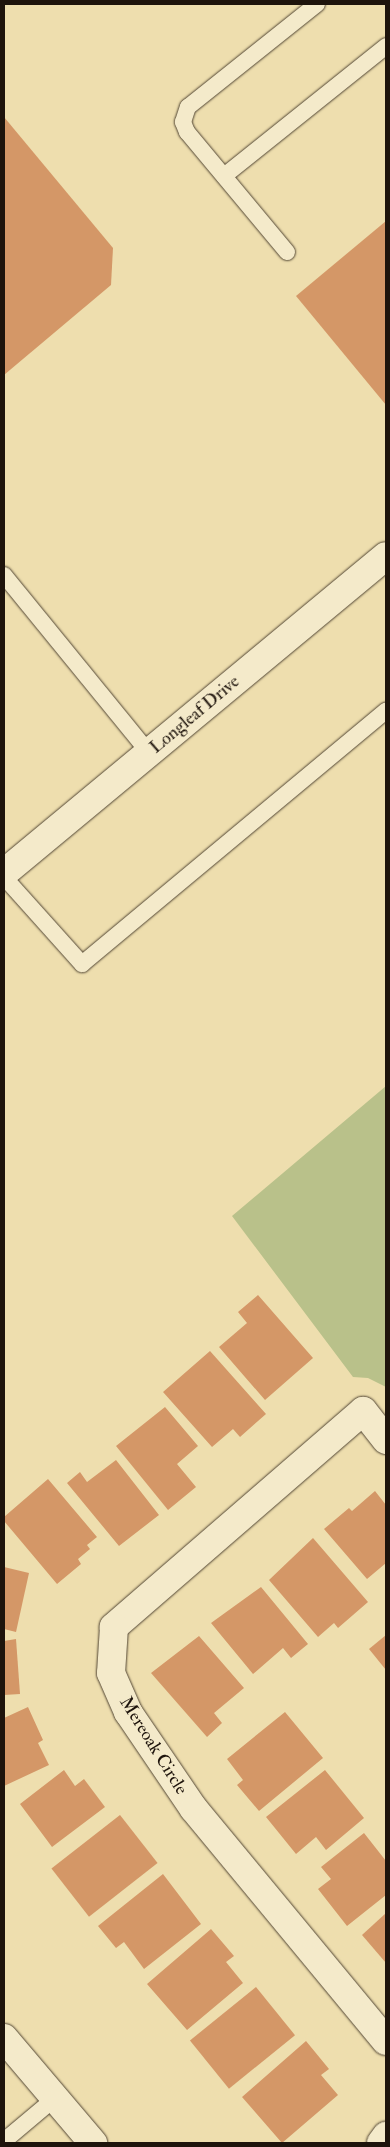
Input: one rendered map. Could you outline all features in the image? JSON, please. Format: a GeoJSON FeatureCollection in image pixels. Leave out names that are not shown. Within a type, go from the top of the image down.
{"type":"FeatureCollection","features":[{"type":"Feature","properties":{"kind":"street","name":"Longleaf Drive"},"geometry":{"type":"LineString","coordinates":[[4,875],[386,556]]}},
{"type":"Feature","properties":{"kind":"street","name":"Mereoak Circle"},"geometry":{"type":"LineString","coordinates":[[386,1440],[363,1411],[114,1627],[111,1673],[128,1712],[194,1809],[386,2040]]}},
{"type":"Feature","properties":{"kind":"street"},"geometry":{"type":"LineString","coordinates":[[4,2038],[54,2099],[94,2143]]}},
{"type":"Feature","properties":{"kind":"street"},"geometry":{"type":"LineString","coordinates":[[381,2143],[386,2136]]}},
{"type":"Feature","properties":{"kind":"lane"},"geometry":{"type":"LineString","coordinates":[[287,252],[187,132],[183,122],[188,107],[316,4]]}},
{"type":"Feature","properties":{"kind":"lane"},"geometry":{"type":"LineString","coordinates":[[224,176],[386,46]]}},
{"type":"Feature","properties":{"kind":"lane"},"geometry":{"type":"LineString","coordinates":[[4,574],[149,752]]}},
{"type":"Feature","properties":{"kind":"lane"},"geometry":{"type":"LineString","coordinates":[[4,875],[82,964],[386,711]]}},
{"type":"Feature","properties":{"kind":"lane"},"geometry":{"type":"LineString","coordinates":[[4,2142],[54,2099]]}},
{"type":"Feature","properties":{"kind":"green space"},"geometry":{"type":"Polygon","coordinates":[[[386,1086],[386,1387],[368,1378],[353,1377],[232,1216],[386,1086]]]}},
{"type":"Feature","properties":{"kind":"building"},"geometry":{"type":"Polygon","coordinates":[[[4,117],[113,248],[111,285],[4,375],[4,117]]]}},
{"type":"Feature","properties":{"kind":"building"},"geometry":{"type":"Polygon","coordinates":[[[386,221],[386,405],[296,296],[386,221]]]}},
{"type":"Feature","properties":{"kind":"building"},"geometry":{"type":"Polygon","coordinates":[[[258,1295],[313,1358],[265,1400],[219,1347],[247,1323],[238,1312],[258,1295]]]}},
{"type":"Feature","properties":{"kind":"building"},"geometry":{"type":"Polygon","coordinates":[[[210,1351],[266,1414],[240,1437],[233,1429],[212,1447],[163,1392],[210,1351]]]}},
{"type":"Feature","properties":{"kind":"building"},"geometry":{"type":"Polygon","coordinates":[[[165,1407],[198,1446],[177,1464],[196,1487],[168,1510],[116,1446],[165,1407]]]}},
{"type":"Feature","properties":{"kind":"building"},"geometry":{"type":"Polygon","coordinates":[[[116,1460],[159,1515],[119,1546],[67,1483],[80,1472],[87,1482],[116,1460]]]}},
{"type":"Feature","properties":{"kind":"building"},"geometry":{"type":"Polygon","coordinates":[[[48,1479],[97,1537],[87,1545],[90,1549],[78,1559],[81,1564],[57,1584],[4,1521],[4,1517],[48,1479]]]}},
{"type":"Feature","properties":{"kind":"building"},"geometry":{"type":"Polygon","coordinates":[[[375,1491],[386,1505],[386,1563],[367,1579],[324,1529],[349,1508],[352,1511],[375,1491]]]}},
{"type":"Feature","properties":{"kind":"building"},"geometry":{"type":"Polygon","coordinates":[[[313,1538],[368,1602],[338,1628],[334,1623],[318,1637],[269,1580],[313,1538]]]}},
{"type":"Feature","properties":{"kind":"building"},"geometry":{"type":"Polygon","coordinates":[[[4,1567],[29,1573],[16,1632],[4,1629],[4,1567]]]}},
{"type":"Feature","properties":{"kind":"building"},"geometry":{"type":"Polygon","coordinates":[[[261,1587],[308,1644],[291,1658],[283,1648],[253,1674],[211,1623],[261,1587]]]}},
{"type":"Feature","properties":{"kind":"building"},"geometry":{"type":"Polygon","coordinates":[[[386,1635],[386,1670],[369,1649],[386,1635]]]}},
{"type":"Feature","properties":{"kind":"building"},"geometry":{"type":"Polygon","coordinates":[[[199,1636],[244,1688],[214,1713],[222,1723],[207,1737],[151,1673],[199,1636]]]}},
{"type":"Feature","properties":{"kind":"building"},"geometry":{"type":"Polygon","coordinates":[[[16,1639],[20,1694],[4,1695],[4,1641],[16,1639]]]}},
{"type":"Feature","properties":{"kind":"building"},"geometry":{"type":"Polygon","coordinates":[[[28,1707],[43,1740],[38,1743],[49,1765],[4,1786],[4,1718],[28,1707]]]}},
{"type":"Feature","properties":{"kind":"building"},"geometry":{"type":"Polygon","coordinates":[[[285,1712],[323,1758],[259,1811],[237,1785],[243,1780],[227,1759],[285,1712]]]}},
{"type":"Feature","properties":{"kind":"building"},"geometry":{"type":"Polygon","coordinates":[[[64,1770],[75,1786],[84,1779],[105,1807],[52,1847],[20,1804],[64,1770]]]}},
{"type":"Feature","properties":{"kind":"building"},"geometry":{"type":"Polygon","coordinates":[[[325,1770],[364,1818],[326,1850],[316,1837],[296,1854],[266,1817],[325,1770]]]}},
{"type":"Feature","properties":{"kind":"building"},"geometry":{"type":"Polygon","coordinates":[[[120,1815],[158,1863],[89,1917],[51,1869],[120,1815]]]}},
{"type":"Feature","properties":{"kind":"building"},"geometry":{"type":"Polygon","coordinates":[[[364,1833],[386,1861],[386,1895],[347,1926],[318,1889],[331,1879],[321,1867],[364,1833]]]}},
{"type":"Feature","properties":{"kind":"building"},"geometry":{"type":"Polygon","coordinates":[[[163,1874],[201,1924],[144,1969],[124,1942],[116,1948],[98,1926],[163,1874]]]}},
{"type":"Feature","properties":{"kind":"building"},"geometry":{"type":"Polygon","coordinates":[[[386,1913],[386,1963],[362,1935],[386,1913]]]}},
{"type":"Feature","properties":{"kind":"building"},"geometry":{"type":"Polygon","coordinates":[[[211,1929],[234,1956],[226,1962],[243,1983],[187,2030],[147,1984],[211,1929]]]}},
{"type":"Feature","properties":{"kind":"building"},"geometry":{"type":"Polygon","coordinates":[[[256,1987],[295,2035],[229,2089],[190,2040],[256,1987]]]}},
{"type":"Feature","properties":{"kind":"building"},"geometry":{"type":"Polygon","coordinates":[[[306,2041],[329,2069],[321,2075],[338,2095],[282,2143],[242,2097],[306,2041]]]}}]}
